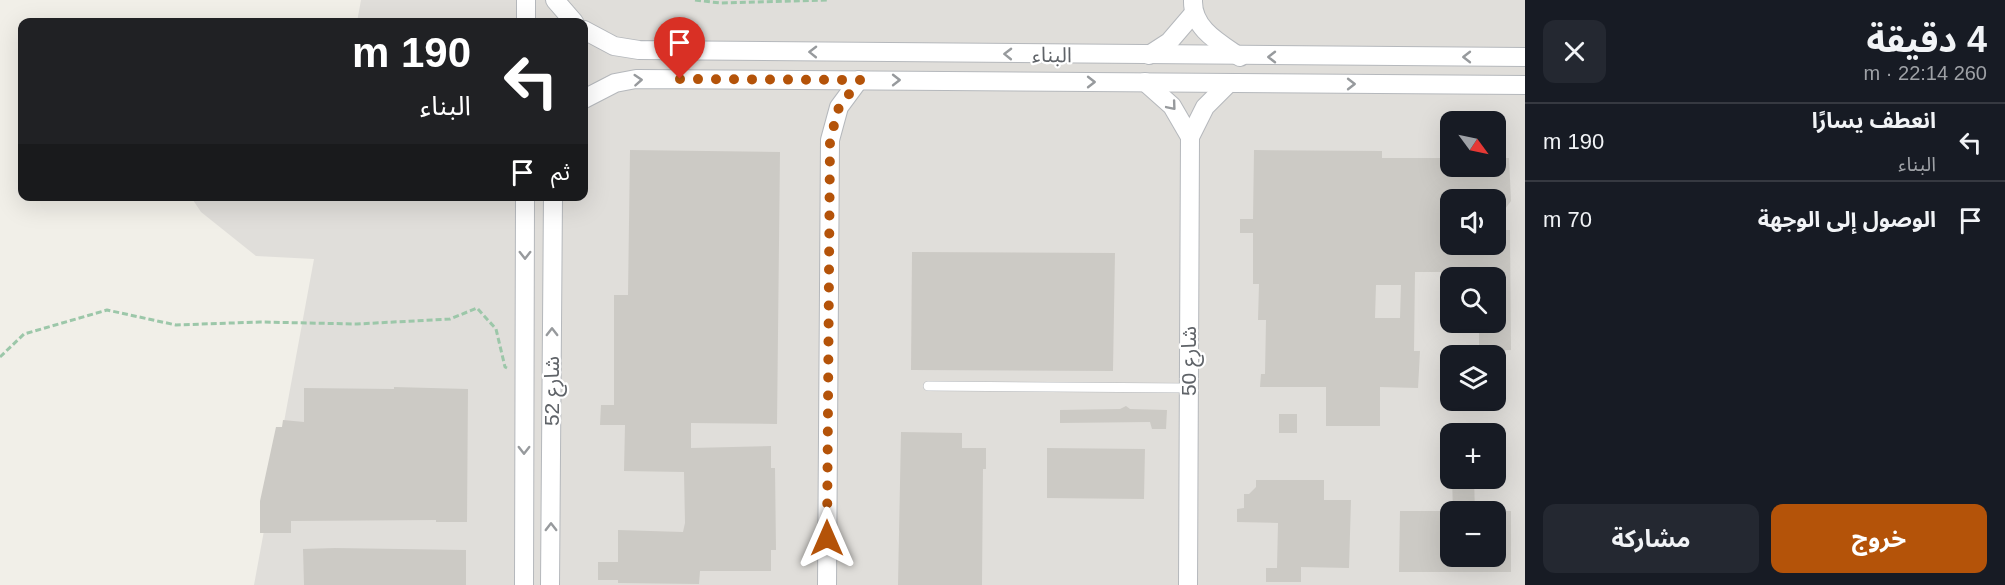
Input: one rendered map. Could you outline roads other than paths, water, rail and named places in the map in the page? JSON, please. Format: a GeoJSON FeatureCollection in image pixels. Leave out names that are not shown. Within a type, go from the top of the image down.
{"type":"FeatureCollection","features":[{"type":"Feature","properties":{"kind":"street"},"geometry":{"type":"LineString","coordinates":[[526,0],[526,18]]}},
{"type":"Feature","properties":{"kind":"street"},"geometry":{"type":"LineString","coordinates":[[554,18],[555,0]]}},
{"type":"Feature","properties":{"kind":"street"},"geometry":{"type":"LineString","coordinates":[[555,0],[571,18]]}},
{"type":"Feature","properties":{"kind":"street"},"geometry":{"type":"LineString","coordinates":[[1147,56],[1169,42],[1193,7],[1206,32],[1240,57]]}},
{"type":"Feature","properties":{"kind":"street","name":"البناء"},"geometry":{"type":"LineString","coordinates":[[588,32],[614,46],[639,51],[1240,57],[1522,54]]}},
{"type":"Feature","properties":{"kind":"street","name":"البناء"},"geometry":{"type":"LineString","coordinates":[[588,97],[615,82],[636,79],[1145,82],[1520,88]]}},
{"type":"Feature","properties":{"kind":"street"},"geometry":{"type":"LineString","coordinates":[[827,585],[830,140],[839,107],[860,80]]}},
{"type":"Feature","properties":{"kind":"street","name":"شارع 50"},"geometry":{"type":"LineString","coordinates":[[1145,82],[1172,105],[1190,137]]}},
{"type":"Feature","properties":{"kind":"street","name":"شارع 50"},"geometry":{"type":"LineString","coordinates":[[1188,585],[1190,137],[1205,107],[1229,83]]}},
{"type":"Feature","properties":{"kind":"street","name":"شارع 52"},"geometry":{"type":"LineString","coordinates":[[524,585],[525,201]]}},
{"type":"Feature","properties":{"kind":"street","name":"شارع 52"},"geometry":{"type":"LineString","coordinates":[[550,585],[553,201]]}},
{"type":"Feature","properties":{"kind":"lane"},"geometry":{"type":"LineString","coordinates":[[928,386],[1189,388]]}}]}
